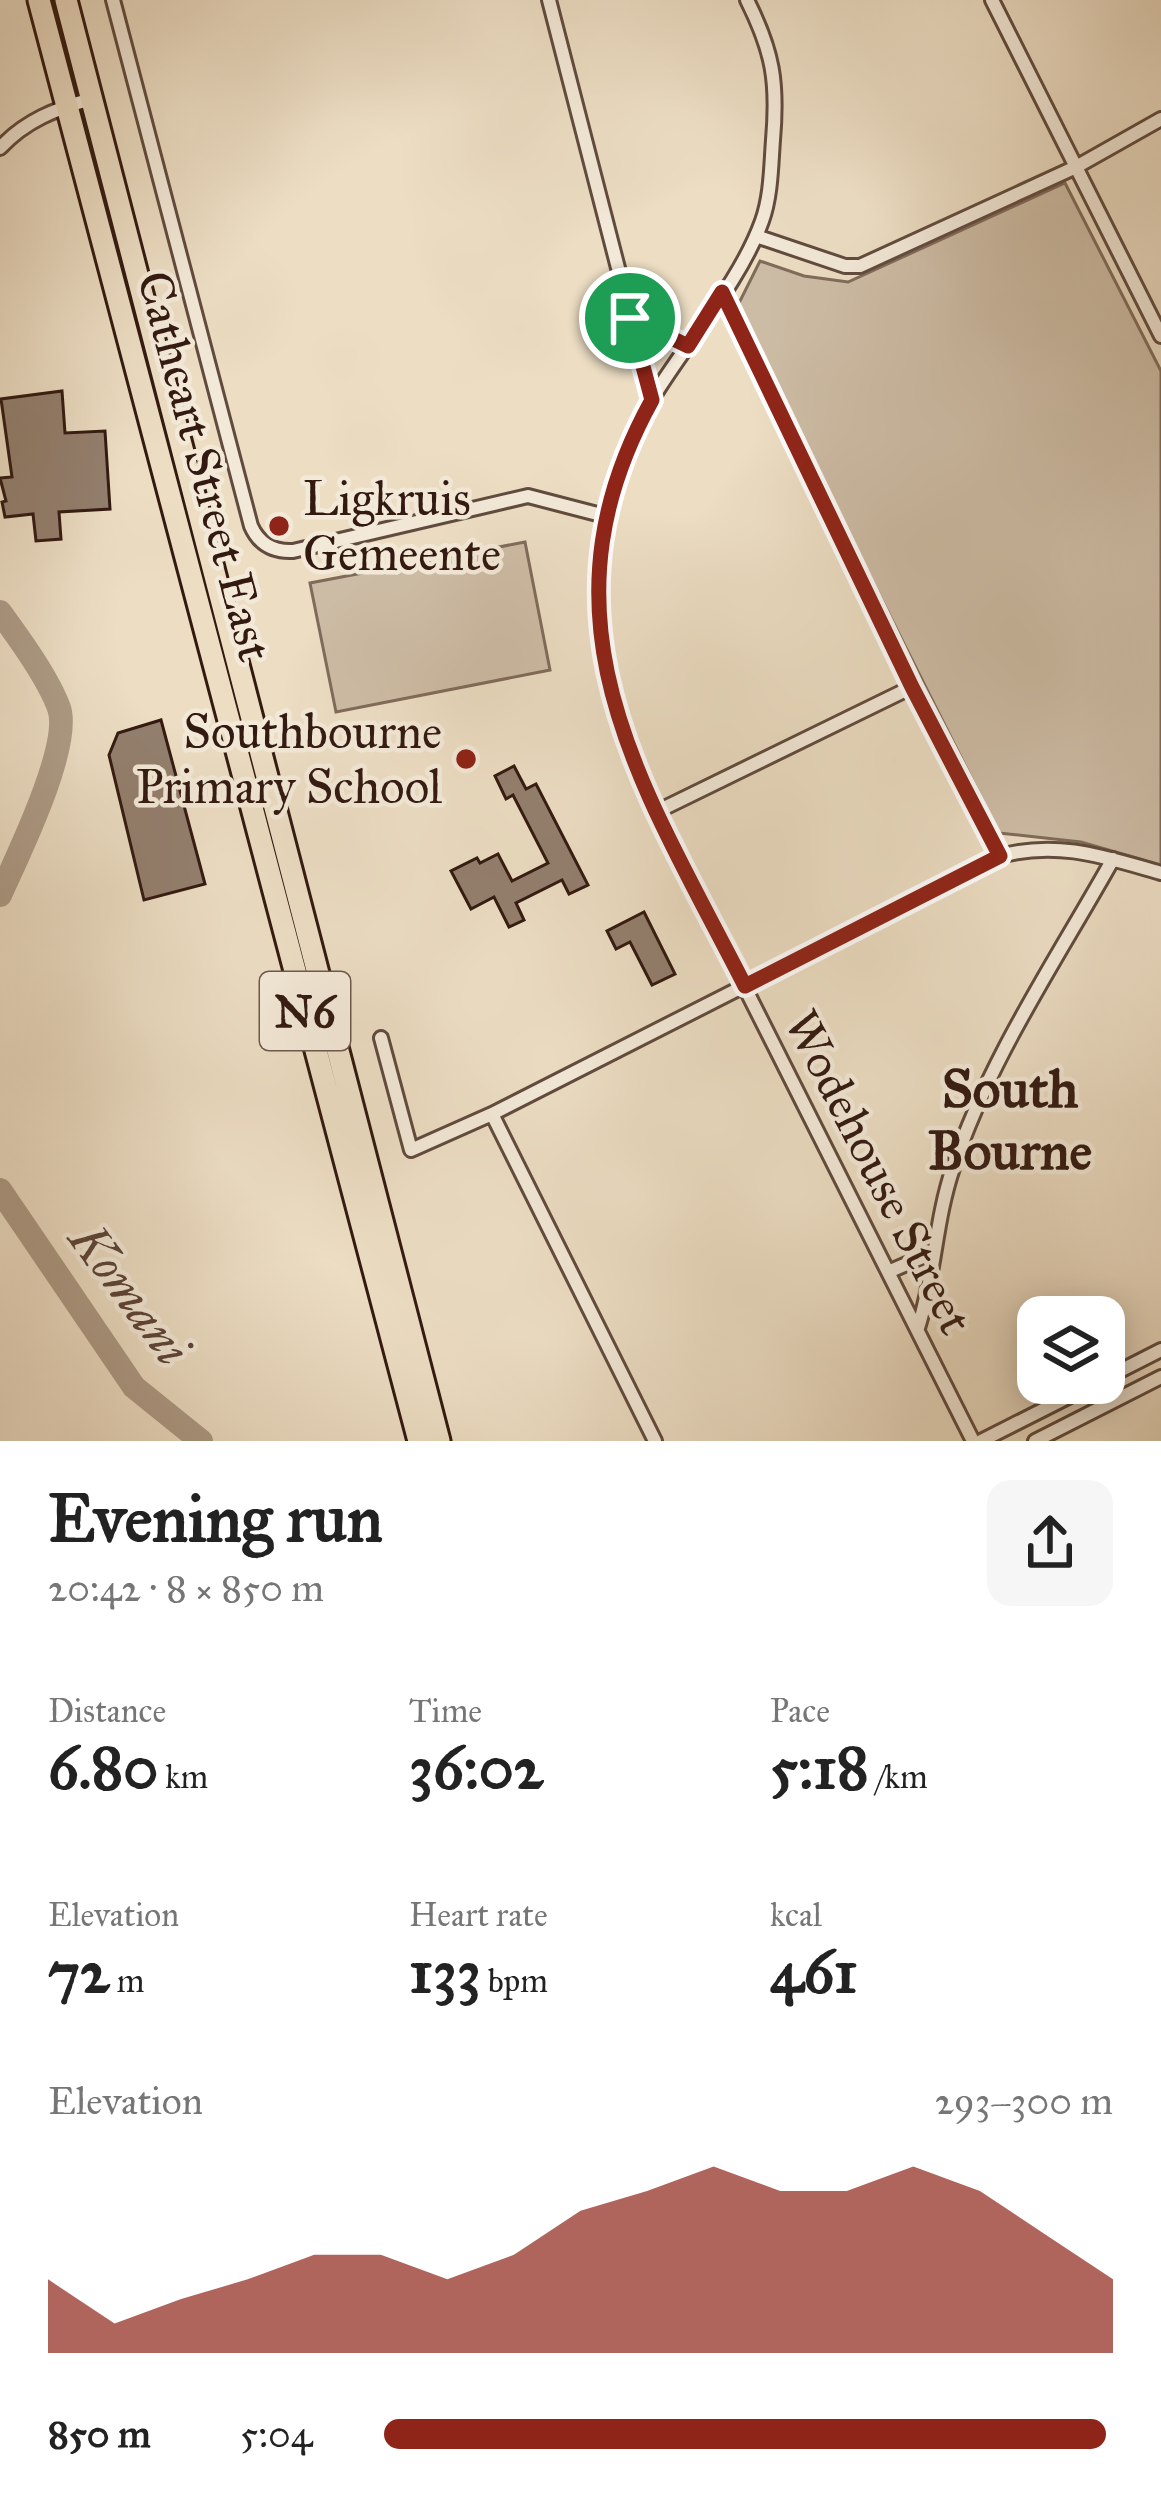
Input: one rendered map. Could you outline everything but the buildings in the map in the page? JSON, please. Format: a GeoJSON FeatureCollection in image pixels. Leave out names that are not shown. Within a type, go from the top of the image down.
{"type":"FeatureCollection","features":[{"type":"Feature","properties":{"kind":"highway","name":"Cathcart Street East"},"geometry":{"type":"LineString","coordinates":[[39,0],[418,1441]]}},
{"type":"Feature","properties":{"kind":"highway","name":"Cathcart Street East"},"geometry":{"type":"LineString","coordinates":[[66,0],[440,1441]]}},
{"type":"Feature","properties":{"kind":"street"},"geometry":{"type":"LineString","coordinates":[[113,0],[251,526],[259,540],[273,549],[292,551],[528,496],[605,516]]}},
{"type":"Feature","properties":{"kind":"street"},"geometry":{"type":"LineString","coordinates":[[549,0],[652,400]]}},
{"type":"Feature","properties":{"kind":"street","name":"Wodehouse Street"},"geometry":{"type":"LineString","coordinates":[[747,0],[767,42],[775,74],[768,194],[756,236],[632,438],[605,516],[599,593],[605,675],[621,734],[656,812],[977,1441]]}},
{"type":"Feature","properties":{"kind":"street"},"geometry":{"type":"LineString","coordinates":[[992,0],[1161,336]]}},
{"type":"Feature","properties":{"kind":"street"},"geometry":{"type":"LineString","coordinates":[[0,148],[28,123],[91,99]]}},
{"type":"Feature","properties":{"kind":"street"},"geometry":{"type":"LineString","coordinates":[[756,236],[845,266],[860,266],[1076,166],[1161,119]]}},
{"type":"Feature","properties":{"kind":"street"},"geometry":{"type":"LineString","coordinates":[[722,292],[912,687],[1000,856]]}},
{"type":"Feature","properties":{"kind":"street"},"geometry":{"type":"LineString","coordinates":[[630,318],[688,346]]}},
{"type":"Feature","properties":{"kind":"street"},"geometry":{"type":"LineString","coordinates":[[656,812],[912,687]]}},
{"type":"Feature","properties":{"kind":"street"},"geometry":{"type":"LineString","coordinates":[[381,1038],[411,1150],[492,1114],[1000,856],[1042,847],[1085,851],[1161,873]]}},
{"type":"Feature","properties":{"kind":"street"},"geometry":{"type":"LineString","coordinates":[[918,1328],[932,1282],[932,1253],[945,1192],[977,1107],[1113,859]]}},
{"type":"Feature","properties":{"kind":"street"},"geometry":{"type":"LineString","coordinates":[[492,1114],[655,1441]]}},
{"type":"Feature","properties":{"kind":"street"},"geometry":{"type":"LineString","coordinates":[[888,1272],[932,1253]]}},
{"type":"Feature","properties":{"kind":"street"},"geometry":{"type":"LineString","coordinates":[[1125,1368],[1161,1350]]}},
{"type":"Feature","properties":{"kind":"street"},"geometry":{"type":"LineString","coordinates":[[1125,1396],[1161,1377]]}},
{"type":"Feature","properties":{"kind":"street"},"geometry":{"type":"LineString","coordinates":[[977,1441],[1052,1404]]}},
{"type":"Feature","properties":{"kind":"street"},"geometry":{"type":"LineString","coordinates":[[1035,1441],[1109,1404]]}},
{"type":"Feature","properties":{"kind":"shaded area"},"geometry":{"type":"Polygon","coordinates":[[[1065,183],[1161,371],[1161,865],[1081,842],[999,833],[736,309],[760,261],[804,276],[848,282],[1065,183]]]}},
{"type":"Feature","properties":{"kind":"shaded area"},"geometry":{"type":"Polygon","coordinates":[[[525,542],[550,670],[336,712],[310,583],[525,542]]]}},
{"type":"Feature","properties":{"kind":"waterway","name":"Komani"},"geometry":{"type":"LineString","coordinates":[[0,612],[48,684],[61,725],[41,802],[0,895]]}},
{"type":"Feature","properties":{"kind":"waterway","name":"Komani"},"geometry":{"type":"LineString","coordinates":[[0,1190],[134,1387],[201,1441]]}},
{"type":"Feature","properties":{"kind":"place","name":"Ligkruis Gemeente"},"geometry":{"type":"Point","coordinates":[279,526]}},
{"type":"Feature","properties":{"kind":"place","name":"Southbourne Primary School"},"geometry":{"type":"Point","coordinates":[466,759]}},
{"type":"Feature","properties":{"kind":"district","name":"South Bourne"},"geometry":{"type":"Point","coordinates":[1010,1120]}},
{"type":"Feature","properties":{"kind":"route"},"geometry":{"type":"LineString","coordinates":[[722,292],[912,687],[1000,856],[745,986],[638,775],[605,675],[599,593],[605,516],[620,467],[652,400],[630,318],[688,346],[722,292]]}}]}
